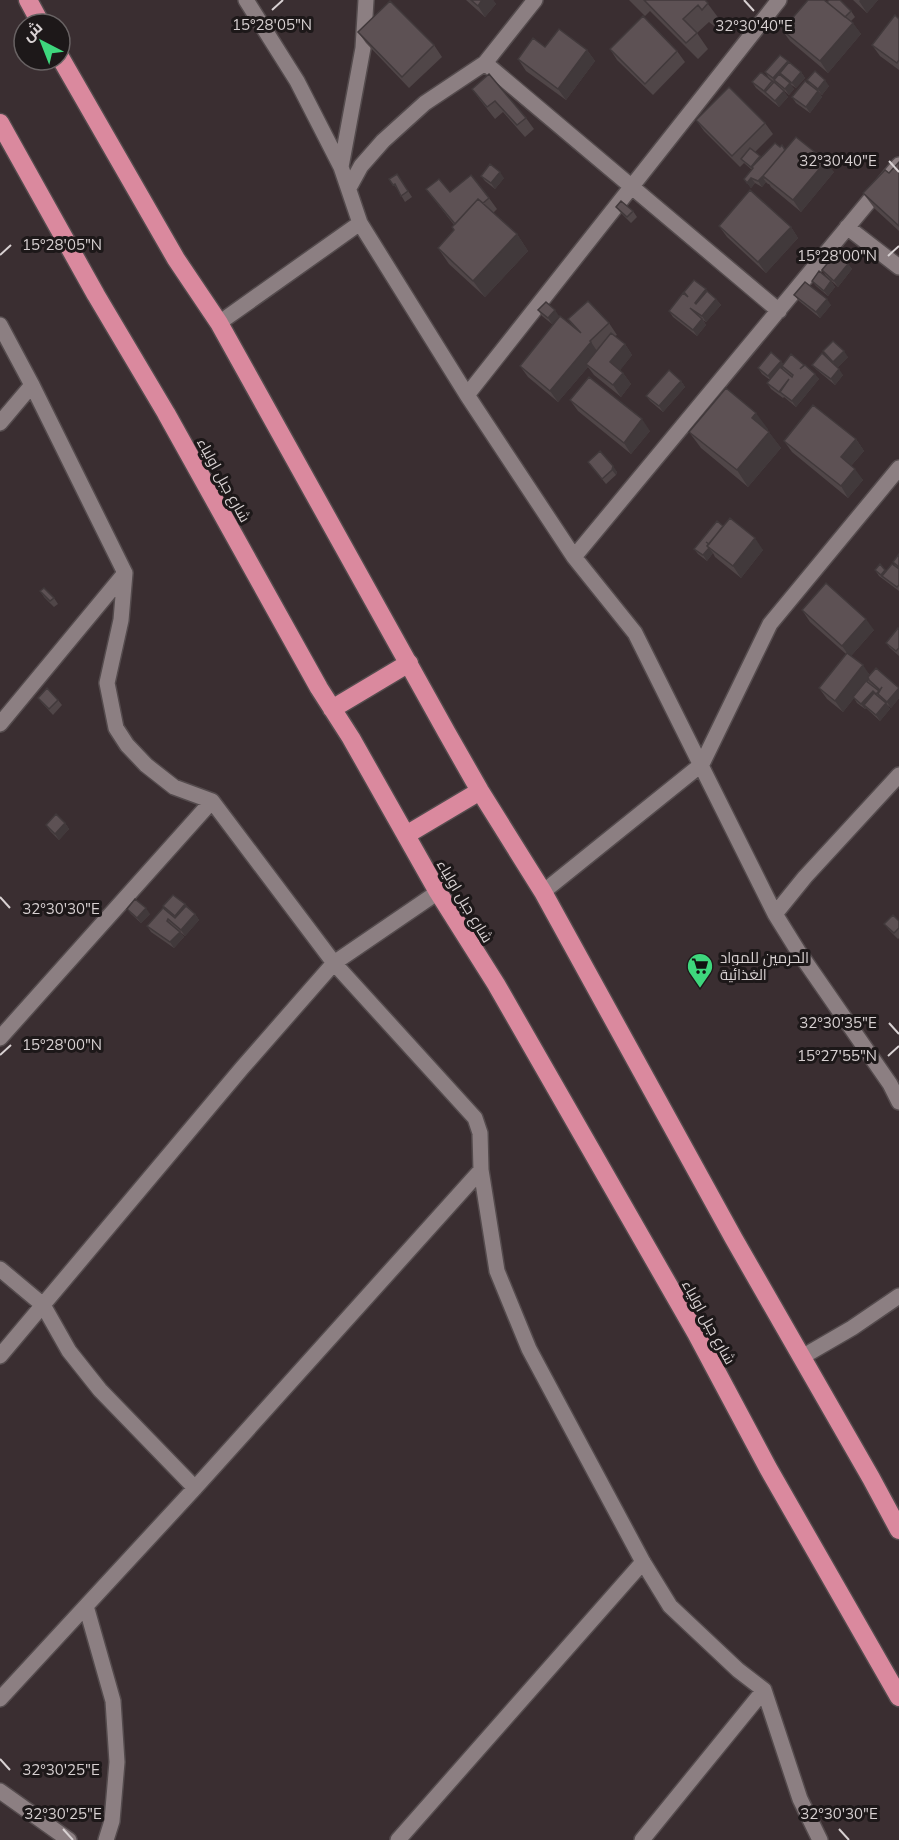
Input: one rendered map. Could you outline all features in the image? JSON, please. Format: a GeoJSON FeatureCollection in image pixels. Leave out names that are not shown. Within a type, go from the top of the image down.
{"type":"FeatureCollection","features":[{"type":"Feature","properties":{"kind":"highway"},"geometry":{"type":"LineString","coordinates":[[69,72],[176,259],[219,323],[480,791],[543,892],[728,1229],[899,1530]]}},
{"type":"Feature","properties":{"kind":"highway","name":"شارع جبل اولياء"},"geometry":{"type":"LineString","coordinates":[[0,123],[96,295],[166,413],[261,586],[438,892],[496,984],[696,1333],[774,1477],[899,1698]]}},
{"type":"Feature","properties":{"kind":"highway"},"geometry":{"type":"LineString","coordinates":[[332,709],[409,663]]}},
{"type":"Feature","properties":{"kind":"highway"},"geometry":{"type":"LineString","coordinates":[[406,835],[480,791]]}},
{"type":"Feature","properties":{"kind":"street"},"geometry":{"type":"LineString","coordinates":[[246,0],[297,81],[341,167],[360,224],[467,395],[574,557],[635,633],[775,914],[798,951],[894,1078],[899,1102]]}},
{"type":"Feature","properties":{"kind":"street"},"geometry":{"type":"LineString","coordinates":[[341,167],[363,48],[366,0]]}},
{"type":"Feature","properties":{"kind":"street"},"geometry":{"type":"LineString","coordinates":[[349,188],[361,166],[383,141],[405,120],[447,87],[485,63],[536,0]]}},
{"type":"Feature","properties":{"kind":"street"},"geometry":{"type":"LineString","coordinates":[[467,395],[779,0]]}},
{"type":"Feature","properties":{"kind":"street"},"geometry":{"type":"LineString","coordinates":[[485,63],[779,311]]}},
{"type":"Feature","properties":{"kind":"street"},"geometry":{"type":"LineString","coordinates":[[574,557],[899,165]]}},
{"type":"Feature","properties":{"kind":"street"},"geometry":{"type":"LineString","coordinates":[[219,323],[360,224]]}},
{"type":"Feature","properties":{"kind":"street"},"geometry":{"type":"LineString","coordinates":[[848,227],[899,267]]}},
{"type":"Feature","properties":{"kind":"street"},"geometry":{"type":"LineString","coordinates":[[0,325],[124,573],[121,620],[107,683],[116,728],[127,745],[146,765],[174,787],[212,801],[334,963],[475,1118],[480,1133],[481,1170],[496,1271],[529,1349],[643,1562],[670,1606],[738,1670],[764,1690],[800,1799],[820,1840]]}},
{"type":"Feature","properties":{"kind":"street"},"geometry":{"type":"LineString","coordinates":[[0,423],[32,385]]}},
{"type":"Feature","properties":{"kind":"street"},"geometry":{"type":"LineString","coordinates":[[543,892],[702,764],[770,624],[899,468]]}},
{"type":"Feature","properties":{"kind":"street"},"geometry":{"type":"LineString","coordinates":[[0,724],[124,573]]}},
{"type":"Feature","properties":{"kind":"street"},"geometry":{"type":"LineString","coordinates":[[775,914],[805,877],[899,775]]}},
{"type":"Feature","properties":{"kind":"street"},"geometry":{"type":"LineString","coordinates":[[0,1038],[212,801]]}},
{"type":"Feature","properties":{"kind":"street"},"geometry":{"type":"LineString","coordinates":[[0,1356],[242,1068],[334,963],[438,892]]}},
{"type":"Feature","properties":{"kind":"street"},"geometry":{"type":"LineString","coordinates":[[0,1699],[195,1488],[481,1170]]}},
{"type":"Feature","properties":{"kind":"street"},"geometry":{"type":"LineString","coordinates":[[0,1269],[43,1305],[69,1351],[100,1390],[195,1488]]}},
{"type":"Feature","properties":{"kind":"street"},"geometry":{"type":"LineString","coordinates":[[802,1357],[852,1328],[899,1296]]}},
{"type":"Feature","properties":{"kind":"street"},"geometry":{"type":"LineString","coordinates":[[398,1840],[643,1562]]}},
{"type":"Feature","properties":{"kind":"street"},"geometry":{"type":"LineString","coordinates":[[86,1606],[113,1701],[117,1762],[112,1821],[106,1840]]}},
{"type":"Feature","properties":{"kind":"street"},"geometry":{"type":"LineString","coordinates":[[642,1840],[764,1690]]}},
{"type":"Feature","properties":{"kind":"street"},"geometry":{"type":"LineString","coordinates":[[0,1791],[69,1840]]}},
{"type":"Feature","properties":{"kind":"building"},"geometry":{"type":"Polygon","coordinates":[[[471,0],[482,0],[478,6],[471,0]]]}},
{"type":"Feature","properties":{"kind":"building"},"geometry":{"type":"Polygon","coordinates":[[[644,0],[705,0],[708,3],[702,10],[698,5],[683,19],[697,33],[686,43],[644,0]]]}},
{"type":"Feature","properties":{"kind":"building"},"geometry":{"type":"Polygon","coordinates":[[[808,0],[824,0],[853,23],[820,61],[782,30],[808,0]]]}},
{"type":"Feature","properties":{"kind":"building"},"geometry":{"type":"Polygon","coordinates":[[[840,0],[851,11],[845,17],[827,2],[840,0]]]}},
{"type":"Feature","properties":{"kind":"building"},"geometry":{"type":"Polygon","coordinates":[[[390,1],[434,45],[402,77],[358,32],[390,1]]]}},
{"type":"Feature","properties":{"kind":"building"},"geometry":{"type":"Polygon","coordinates":[[[895,15],[899,19],[899,60],[897,63],[872,45],[895,15]]]}},
{"type":"Feature","properties":{"kind":"building"},"geometry":{"type":"Polygon","coordinates":[[[643,16],[677,51],[645,84],[610,49],[643,16]]]}},
{"type":"Feature","properties":{"kind":"building"},"geometry":{"type":"Polygon","coordinates":[[[559,29],[587,50],[558,89],[518,59],[533,38],[545,47],[559,29]]]}},
{"type":"Feature","properties":{"kind":"building"},"geometry":{"type":"Polygon","coordinates":[[[780,55],[788,61],[773,78],[765,72],[780,55]]]}},
{"type":"Feature","properties":{"kind":"building"},"geometry":{"type":"Polygon","coordinates":[[[789,62],[801,72],[792,83],[780,73],[789,62]]]}},
{"type":"Feature","properties":{"kind":"building"},"geometry":{"type":"Polygon","coordinates":[[[815,71],[825,80],[818,89],[807,80],[815,71]]]}},
{"type":"Feature","properties":{"kind":"building"},"geometry":{"type":"Polygon","coordinates":[[[760,73],[772,81],[764,91],[752,82],[760,73]]]}},
{"type":"Feature","properties":{"kind":"building"},"geometry":{"type":"Polygon","coordinates":[[[489,74],[526,118],[517,125],[495,101],[487,107],[472,89],[489,74]]]}},
{"type":"Feature","properties":{"kind":"building"},"geometry":{"type":"Polygon","coordinates":[[[779,74],[790,83],[785,89],[774,80],[779,74]]]}},
{"type":"Feature","properties":{"kind":"building"},"geometry":{"type":"Polygon","coordinates":[[[805,81],[818,91],[806,107],[792,97],[805,81]]]}},
{"type":"Feature","properties":{"kind":"building"},"geometry":{"type":"Polygon","coordinates":[[[774,82],[784,91],[775,101],[765,92],[774,82]]]}},
{"type":"Feature","properties":{"kind":"building"},"geometry":{"type":"Polygon","coordinates":[[[729,87],[765,123],[732,156],[696,120],[729,87]]]}},
{"type":"Feature","properties":{"kind":"building"},"geometry":{"type":"Polygon","coordinates":[[[796,137],[826,161],[793,200],[763,176],[796,137]]]}},
{"type":"Feature","properties":{"kind":"building"},"geometry":{"type":"Polygon","coordinates":[[[775,143],[780,147],[782,145],[785,150],[763,176],[765,178],[762,177],[758,181],[751,178],[747,183],[744,179],[752,167],[775,143]]]}},
{"type":"Feature","properties":{"kind":"building"},"geometry":{"type":"Polygon","coordinates":[[[750,148],[760,156],[751,167],[741,159],[750,148]]]}},
{"type":"Feature","properties":{"kind":"building"},"geometry":{"type":"Polygon","coordinates":[[[899,162],[899,226],[863,193],[885,170],[889,173],[899,162]]]}},
{"type":"Feature","properties":{"kind":"building"},"geometry":{"type":"Polygon","coordinates":[[[490,164],[500,172],[491,183],[481,176],[490,164]]]}},
{"type":"Feature","properties":{"kind":"building"},"geometry":{"type":"Polygon","coordinates":[[[397,174],[408,191],[401,196],[395,184],[393,185],[389,179],[397,174]]]}},
{"type":"Feature","properties":{"kind":"building"},"geometry":{"type":"Polygon","coordinates":[[[471,175],[489,198],[483,203],[478,199],[455,224],[426,189],[439,179],[450,192],[471,175]]]}},
{"type":"Feature","properties":{"kind":"building"},"geometry":{"type":"Polygon","coordinates":[[[750,190],[791,227],[758,262],[719,226],[750,190]]]}},
{"type":"Feature","properties":{"kind":"building"},"geometry":{"type":"Polygon","coordinates":[[[478,199],[517,234],[473,281],[438,248],[454,230],[452,227],[478,199]]]}},
{"type":"Feature","properties":{"kind":"building"},"geometry":{"type":"Polygon","coordinates":[[[621,201],[633,211],[627,217],[616,207],[621,201]]]}},
{"type":"Feature","properties":{"kind":"building"},"geometry":{"type":"Polygon","coordinates":[[[836,253],[848,264],[834,281],[822,270],[836,253]]]}},
{"type":"Feature","properties":{"kind":"building"},"geometry":{"type":"Polygon","coordinates":[[[819,271],[831,281],[824,291],[812,281],[819,271]]]}},
{"type":"Feature","properties":{"kind":"building"},"geometry":{"type":"Polygon","coordinates":[[[694,280],[706,289],[696,304],[707,291],[716,299],[702,316],[690,308],[702,319],[693,330],[669,311],[683,293],[688,297],[684,292],[694,280]]]}},
{"type":"Feature","properties":{"kind":"building"},"geometry":{"type":"Polygon","coordinates":[[[805,282],[827,299],[816,312],[794,295],[805,282]]]}},
{"type":"Feature","properties":{"kind":"building"},"geometry":{"type":"Polygon","coordinates":[[[588,301],[609,323],[590,341],[550,391],[520,366],[560,316],[581,333],[568,319],[588,301]]]}},
{"type":"Feature","properties":{"kind":"building"},"geometry":{"type":"Polygon","coordinates":[[[546,302],[555,310],[548,318],[538,310],[546,302]]]}},
{"type":"Feature","properties":{"kind":"building"},"geometry":{"type":"Polygon","coordinates":[[[611,333],[625,344],[610,362],[623,373],[613,385],[586,364],[611,333]]]}},
{"type":"Feature","properties":{"kind":"building"},"geometry":{"type":"Polygon","coordinates":[[[833,341],[844,351],[833,362],[823,351],[833,341]]]}},
{"type":"Feature","properties":{"kind":"building"},"geometry":{"type":"Polygon","coordinates":[[[771,352],[781,361],[768,376],[758,368],[771,352]]]}},
{"type":"Feature","properties":{"kind":"building"},"geometry":{"type":"Polygon","coordinates":[[[822,353],[839,369],[831,379],[812,365],[822,353]]]}},
{"type":"Feature","properties":{"kind":"building"},"geometry":{"type":"Polygon","coordinates":[[[791,354],[804,365],[800,369],[805,365],[815,374],[792,401],[780,392],[789,379],[779,392],[767,383],[780,367],[792,377],[793,375],[782,366],[791,354]]]}},
{"type":"Feature","properties":{"kind":"building"},"geometry":{"type":"Polygon","coordinates":[[[669,370],[681,381],[659,406],[646,396],[669,370]]]}},
{"type":"Feature","properties":{"kind":"building"},"geometry":{"type":"Polygon","coordinates":[[[589,377],[642,419],[624,443],[570,400],[589,377]]]}},
{"type":"Feature","properties":{"kind":"building"},"geometry":{"type":"Polygon","coordinates":[[[726,388],[756,413],[752,418],[769,432],[737,470],[689,432],[726,388]]]}},
{"type":"Feature","properties":{"kind":"building"},"geometry":{"type":"Polygon","coordinates":[[[813,405],[856,439],[841,457],[855,469],[841,486],[784,441],[813,405]]]}},
{"type":"Feature","properties":{"kind":"building"},"geometry":{"type":"Polygon","coordinates":[[[600,451],[613,466],[612,470],[602,479],[588,462],[600,451]]]}},
{"type":"Feature","properties":{"kind":"building"},"geometry":{"type":"Polygon","coordinates":[[[730,518],[755,538],[733,566],[707,546],[730,518]]]}},
{"type":"Feature","properties":{"kind":"building"},"geometry":{"type":"Polygon","coordinates":[[[717,521],[723,526],[707,546],[709,548],[703,555],[694,549],[717,521]]]}},
{"type":"Feature","properties":{"kind":"building"},"geometry":{"type":"Polygon","coordinates":[[[899,554],[899,567],[893,562],[899,554]]]}},
{"type":"Feature","properties":{"kind":"building"},"geometry":{"type":"Polygon","coordinates":[[[880,564],[885,570],[881,575],[875,570],[880,564]]]}},
{"type":"Feature","properties":{"kind":"building"},"geometry":{"type":"Polygon","coordinates":[[[892,564],[899,569],[897,587],[882,576],[892,564]]]}},
{"type":"Feature","properties":{"kind":"building"},"geometry":{"type":"Polygon","coordinates":[[[826,583],[866,619],[842,646],[802,610],[826,583]]]}},
{"type":"Feature","properties":{"kind":"building"},"geometry":{"type":"Polygon","coordinates":[[[44,588],[54,598],[50,601],[40,591],[44,588]]]}},
{"type":"Feature","properties":{"kind":"building"},"geometry":{"type":"Polygon","coordinates":[[[898,628],[899,648],[896,651],[886,643],[898,628]]]}},
{"type":"Feature","properties":{"kind":"building"},"geometry":{"type":"Polygon","coordinates":[[[847,653],[863,665],[835,701],[819,688],[847,653]]]}},
{"type":"Feature","properties":{"kind":"building"},"geometry":{"type":"Polygon","coordinates":[[[876,668],[899,688],[887,702],[878,694],[882,687],[880,690],[868,677],[876,668]]]}},
{"type":"Feature","properties":{"kind":"building"},"geometry":{"type":"Polygon","coordinates":[[[866,681],[879,691],[876,694],[873,691],[861,704],[853,697],[866,681]]]}},
{"type":"Feature","properties":{"kind":"building"},"geometry":{"type":"Polygon","coordinates":[[[47,688],[58,700],[49,709],[38,698],[47,688]]]}},
{"type":"Feature","properties":{"kind":"building"},"geometry":{"type":"Polygon","coordinates":[[[874,693],[886,703],[876,715],[864,705],[874,693]]]}},
{"type":"Feature","properties":{"kind":"building"},"geometry":{"type":"Polygon","coordinates":[[[56,814],[65,823],[55,834],[46,825],[56,814]]]}},
{"type":"Feature","properties":{"kind":"building"},"geometry":{"type":"Polygon","coordinates":[[[173,895],[185,904],[175,916],[163,906],[173,895]]]}},
{"type":"Feature","properties":{"kind":"building"},"geometry":{"type":"Polygon","coordinates":[[[135,899],[146,908],[137,918],[127,909],[135,899]]]}},
{"type":"Feature","properties":{"kind":"building"},"geometry":{"type":"Polygon","coordinates":[[[186,906],[195,914],[181,930],[168,919],[167,921],[180,932],[170,942],[147,926],[163,908],[175,918],[186,906]]]}},
{"type":"Feature","properties":{"kind":"building"},"geometry":{"type":"Polygon","coordinates":[[[893,915],[899,921],[899,928],[894,933],[884,924],[893,915]]]}},
{"type":"Feature","properties":{"kind":"place","name":"الحرمين للمواد الغذائية"},"geometry":{"type":"Point","coordinates":[700,989]}}]}
